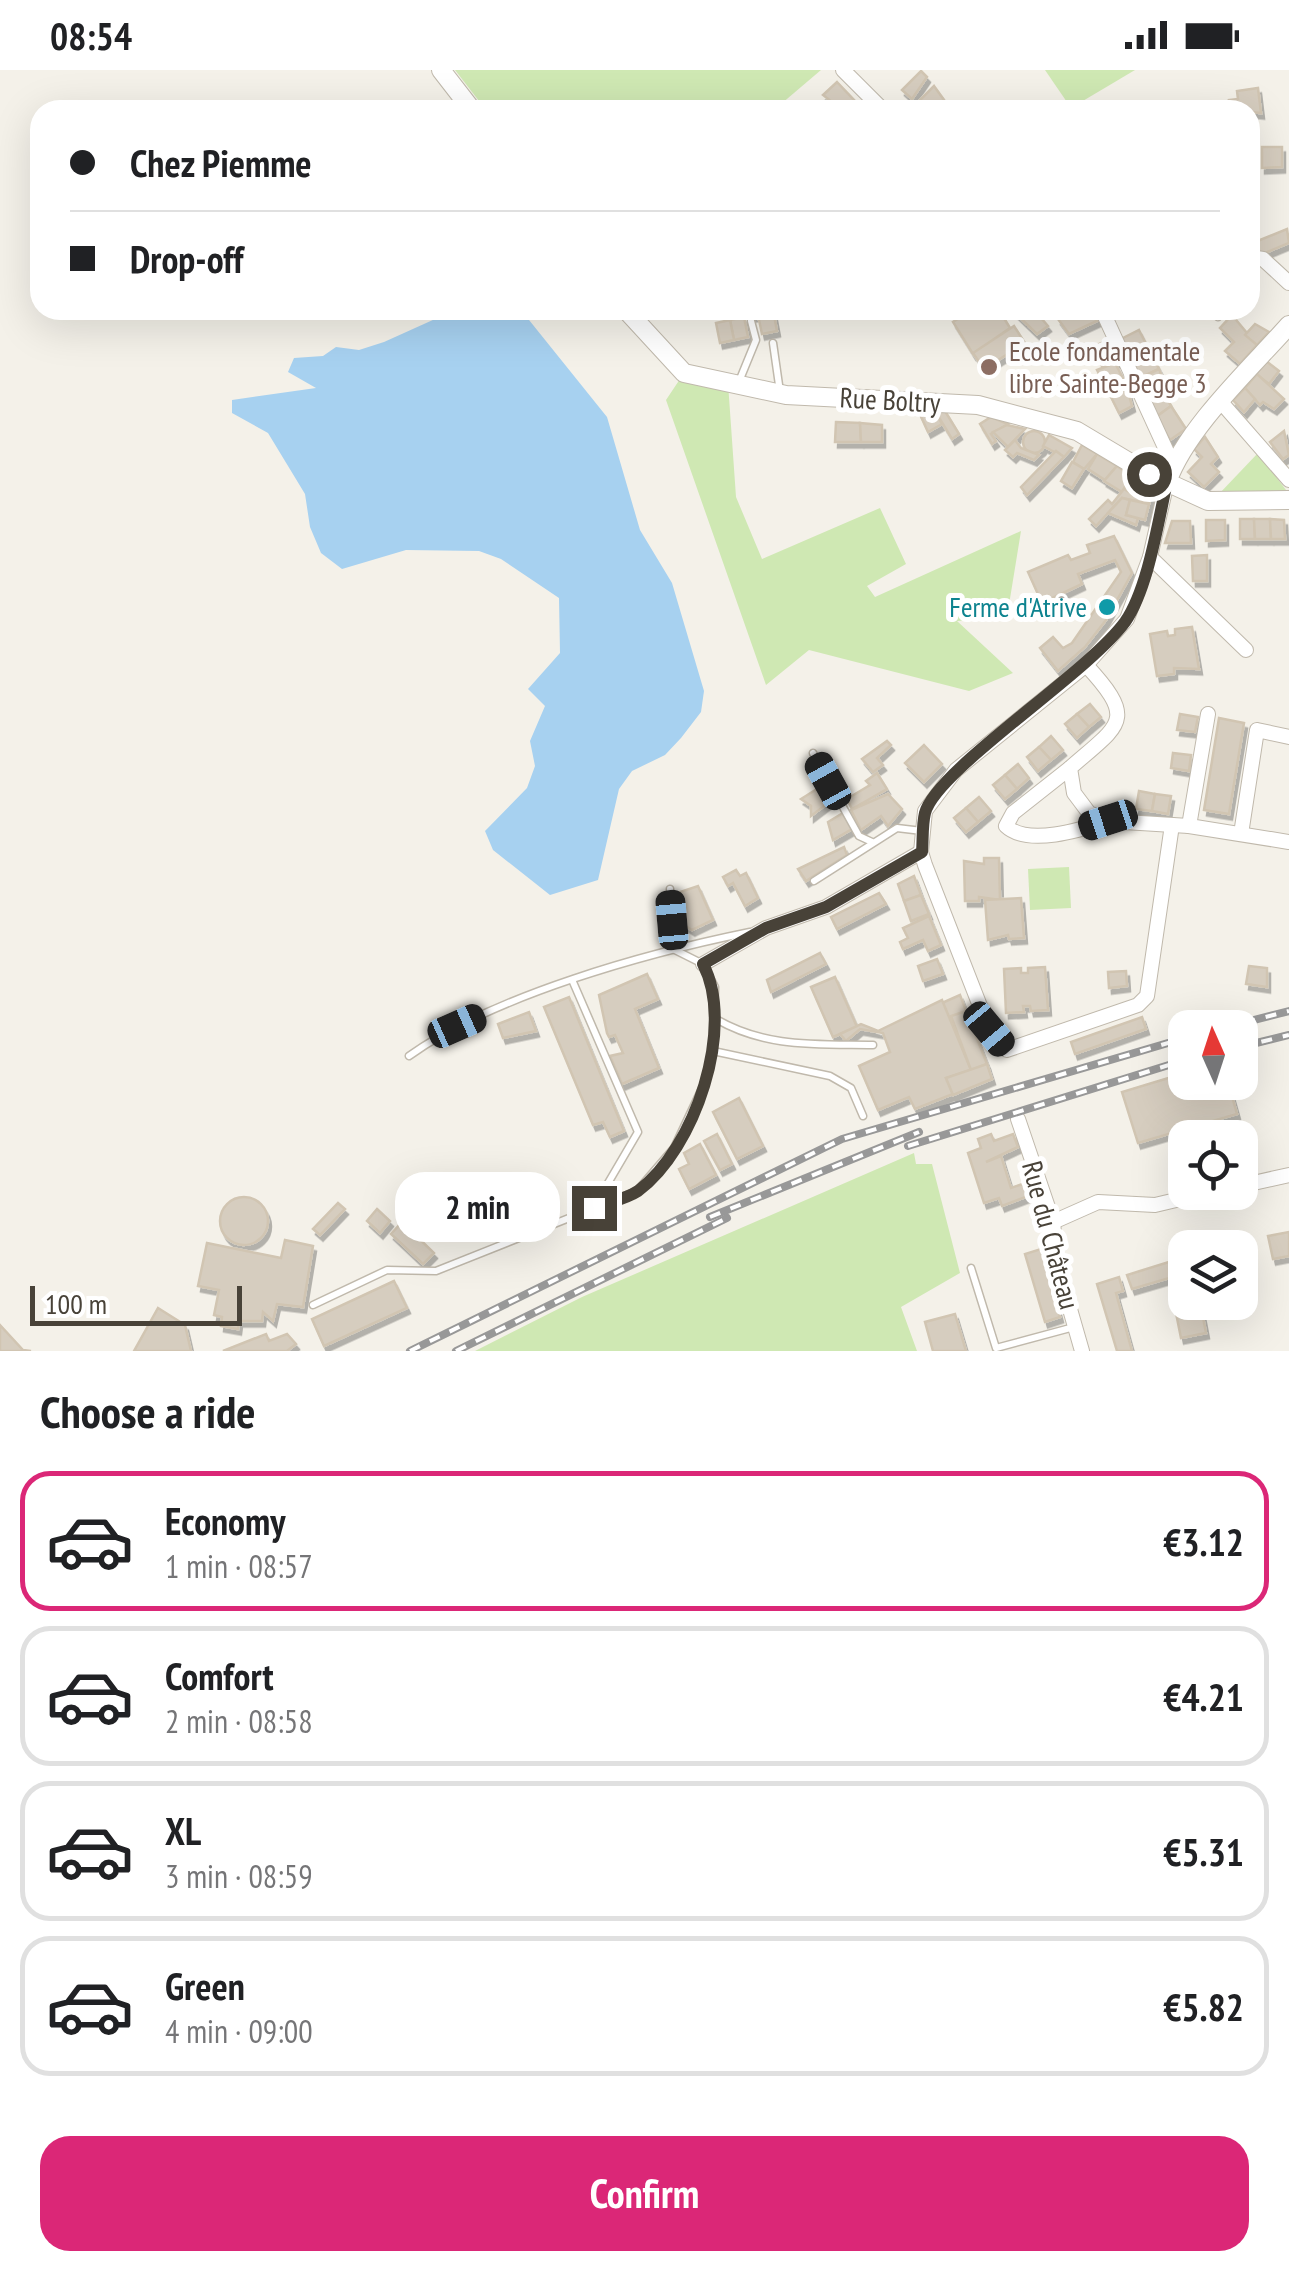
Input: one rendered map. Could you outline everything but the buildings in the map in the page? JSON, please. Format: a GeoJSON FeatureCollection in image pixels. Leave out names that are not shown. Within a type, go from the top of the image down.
{"type":"FeatureCollection","features":[{"type":"Feature","properties":{"kind":"street"},"geometry":{"type":"LineString","coordinates":[[442,70],[464,100]]}},
{"type":"Feature","properties":{"kind":"street"},"geometry":{"type":"LineString","coordinates":[[843,70],[873,100]]}},
{"type":"Feature","properties":{"kind":"street"},"geometry":{"type":"LineString","coordinates":[[1260,261],[1289,282]]}},
{"type":"Feature","properties":{"kind":"street","name":"Rue Boltry"},"geometry":{"type":"LineString","coordinates":[[635,320],[684,373],[780,394],[978,405],[1077,432],[1170,473],[1208,500],[1289,500]]}},
{"type":"Feature","properties":{"kind":"street"},"geometry":{"type":"LineString","coordinates":[[1106,320],[1170,473]]}},
{"type":"Feature","properties":{"kind":"street"},"geometry":{"type":"LineString","coordinates":[[1172,825],[1147,996],[1138,1006],[1007,1050],[989,1029],[922,852],[925,811],[956,770],[1086,665],[1127,620],[1150,556],[1170,473],[1221,402],[1289,325]]}},
{"type":"Feature","properties":{"kind":"street"},"geometry":{"type":"LineString","coordinates":[[1221,402],[1289,480]]}},
{"type":"Feature","properties":{"kind":"street"},"geometry":{"type":"LineString","coordinates":[[1150,556],[1246,650]]}},
{"type":"Feature","properties":{"kind":"street"},"geometry":{"type":"LineString","coordinates":[[1086,665],[1115,696],[1119,716],[1114,728],[1014,812],[1006,826],[1026,834],[1074,831],[1108,820]]}},
{"type":"Feature","properties":{"kind":"street"},"geometry":{"type":"LineString","coordinates":[[1189,826],[1208,714]]}},
{"type":"Feature","properties":{"kind":"street"},"geometry":{"type":"LineString","coordinates":[[1241,834],[1257,730],[1289,736]]}},
{"type":"Feature","properties":{"kind":"street"},"geometry":{"type":"LineString","coordinates":[[1070,768],[1074,793],[1089,813],[1108,820],[1189,826],[1289,842]]}},
{"type":"Feature","properties":{"kind":"street"},"geometry":{"type":"LineString","coordinates":[[703,964],[766,928],[826,907],[922,852]]}},
{"type":"Feature","properties":{"kind":"street","name":"Rue du Château"},"geometry":{"type":"LineString","coordinates":[[1018,1119],[1054,1222],[1058,1264],[1082,1351]]}},
{"type":"Feature","properties":{"kind":"street"},"geometry":{"type":"LineString","coordinates":[[1258,1182],[1289,1174]]}},
{"type":"Feature","properties":{"kind":"street"},"geometry":{"type":"LineString","coordinates":[[1054,1222],[1098,1202],[1155,1205],[1168,1202]]}},
{"type":"Feature","properties":{"kind":"lane"},"geometry":{"type":"LineString","coordinates":[[738,385],[756,340],[752,321]]}},
{"type":"Feature","properties":{"kind":"lane"},"geometry":{"type":"LineString","coordinates":[[773,343],[780,394]]}},
{"type":"Feature","properties":{"kind":"lane"},"geometry":{"type":"LineString","coordinates":[[813,753],[859,836],[872,842]]}},
{"type":"Feature","properties":{"kind":"lane"},"geometry":{"type":"LineString","coordinates":[[814,881],[897,828],[924,831]]}},
{"type":"Feature","properties":{"kind":"lane"},"geometry":{"type":"LineString","coordinates":[[670,889],[675,950]]}},
{"type":"Feature","properties":{"kind":"lane"},"geometry":{"type":"LineString","coordinates":[[409,1056],[438,1034],[573,982],[675,950],[766,928]]}},
{"type":"Feature","properties":{"kind":"lane"},"geometry":{"type":"LineString","coordinates":[[313,1305],[387,1270],[436,1271],[637,1191],[674,1148],[706,1080],[713,1051],[715,987],[703,964],[675,950]]}},
{"type":"Feature","properties":{"kind":"lane"},"geometry":{"type":"LineString","coordinates":[[573,982],[638,1132],[594,1208]]}},
{"type":"Feature","properties":{"kind":"lane"},"geometry":{"type":"LineString","coordinates":[[716,1019],[748,1037],[780,1044],[873,1045]]}},
{"type":"Feature","properties":{"kind":"lane"},"geometry":{"type":"LineString","coordinates":[[713,1051],[830,1076],[851,1088],[863,1116]]}},
{"type":"Feature","properties":{"kind":"lane"},"geometry":{"type":"LineString","coordinates":[[971,1268],[996,1348],[1075,1326]]}},
{"type":"Feature","properties":{"kind":"green space"},"geometry":{"type":"Polygon","coordinates":[[[455,70],[821,70],[786,100],[478,100],[455,70]]]}},
{"type":"Feature","properties":{"kind":"green space"},"geometry":{"type":"Polygon","coordinates":[[[1045,70],[1135,70],[1084,100],[1066,100],[1045,70]]]}},
{"type":"Feature","properties":{"kind":"green space"},"geometry":{"type":"Polygon","coordinates":[[[684,373],[728,383],[736,497],[762,559],[880,508],[906,564],[867,586],[875,597],[1021,531],[1007,617],[957,621],[1013,673],[969,691],[809,650],[766,685],[666,400],[684,373]]]}},
{"type":"Feature","properties":{"kind":"green space"},"geometry":{"type":"Polygon","coordinates":[[[1258,453],[1289,494],[1218,495],[1258,453]]]}},
{"type":"Feature","properties":{"kind":"green space"},"geometry":{"type":"Polygon","coordinates":[[[1069,867],[1071,908],[1030,910],[1028,869],[1069,867]]]}},
{"type":"Feature","properties":{"kind":"green space"},"geometry":{"type":"Polygon","coordinates":[[[914,1153],[916,1164],[932,1164],[960,1273],[901,1307],[917,1351],[475,1351],[582,1297],[914,1153]]]}},
{"type":"Feature","properties":{"kind":"water"},"geometry":{"type":"Polygon","coordinates":[[[433,320],[529,320],[607,417],[640,530],[672,583],[704,691],[701,712],[681,738],[665,755],[632,771],[619,789],[598,880],[550,895],[493,850],[485,831],[527,788],[535,766],[530,741],[545,706],[528,689],[560,653],[559,598],[501,559],[479,551],[406,550],[342,569],[321,553],[310,527],[305,494],[268,433],[232,413],[232,400],[316,388],[288,372],[294,358],[323,356],[336,347],[359,350],[433,320]]]}},
{"type":"Feature","properties":{"kind":"railway"},"geometry":{"type":"LineString","coordinates":[[1258,1019],[1289,1011]]}},
{"type":"Feature","properties":{"kind":"railway"},"geometry":{"type":"LineString","coordinates":[[1258,1043],[1289,1035]]}},
{"type":"Feature","properties":{"kind":"railway"},"geometry":{"type":"LineString","coordinates":[[410,1351],[842,1139],[1168,1043]]}},
{"type":"Feature","properties":{"kind":"railway"},"geometry":{"type":"LineString","coordinates":[[908,1146],[1168,1065]]}},
{"type":"Feature","properties":{"kind":"railway"},"geometry":{"type":"LineString","coordinates":[[710,1217],[919,1132]]}},
{"type":"Feature","properties":{"kind":"railway"},"geometry":{"type":"LineString","coordinates":[[456,1351],[727,1218]]}},
{"type":"Feature","properties":{"kind":"place","name":"Ecole fondamentale libre Sainte-Begge 3"},"geometry":{"type":"Point","coordinates":[989,367]}},
{"type":"Feature","properties":{"kind":"place","name":"Ferme d'Atrive"},"geometry":{"type":"Point","coordinates":[1107,607]}},
{"type":"Feature","properties":{"kind":"route"},"geometry":{"type":"LineString","coordinates":[[594,1208],[637,1191],[674,1148],[706,1080],[716,1019],[715,987],[703,964],[766,928],[826,907],[922,852],[925,811],[956,770],[1086,665],[1127,620],[1150,556],[1167,482],[1149,474]]}}]}
